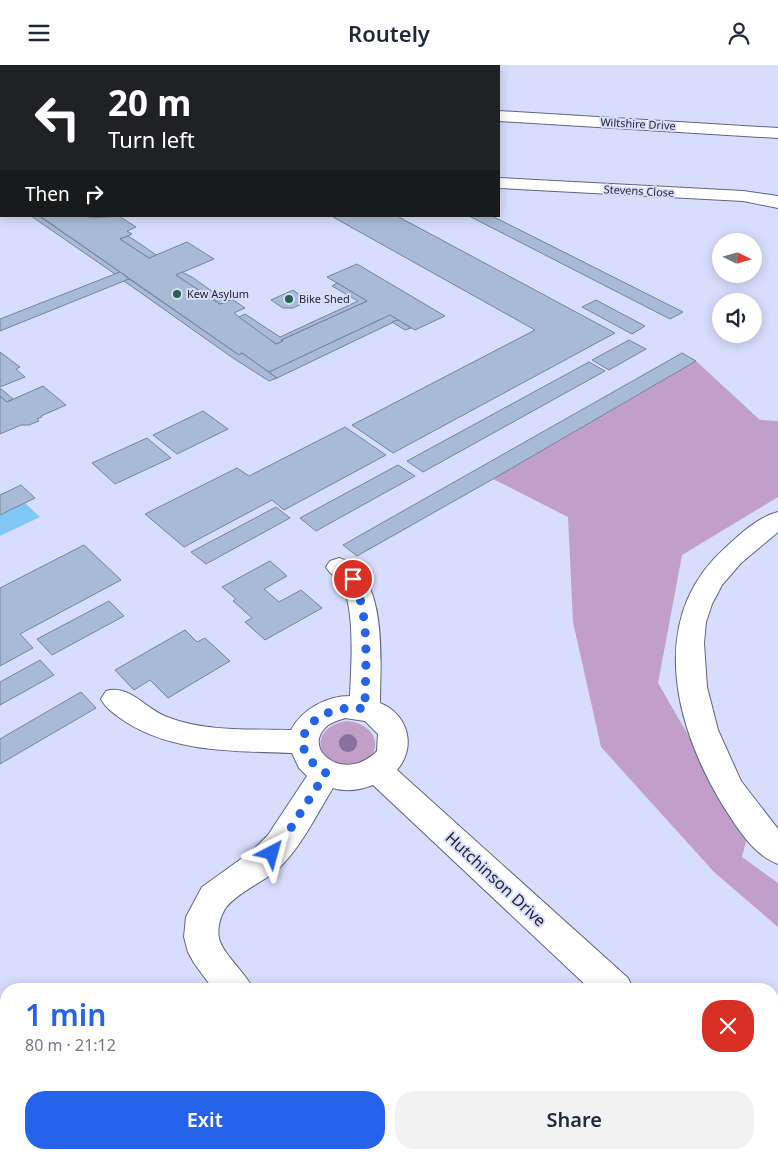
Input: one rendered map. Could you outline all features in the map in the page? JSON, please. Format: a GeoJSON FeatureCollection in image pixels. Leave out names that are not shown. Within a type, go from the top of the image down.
{"type":"FeatureCollection","features":[{"type":"Feature","properties":{"kind":"street","name":"Wiltshire Drive"},"geometry":{"type":"LineString","coordinates":[[500,116],[778,133]]}},
{"type":"Feature","properties":{"kind":"street","name":"Stevens Close"},"geometry":{"type":"LineString","coordinates":[[500,183],[743,196],[778,202]]}},
{"type":"Feature","properties":{"kind":"street"},"geometry":{"type":"LineString","coordinates":[[778,520],[744,545],[719,569],[697,606],[689,649],[697,705],[706,738],[718,768],[753,821],[778,850]]}},
{"type":"Feature","properties":{"kind":"street"},"geometry":{"type":"LineString","coordinates":[[339,567],[353,579],[360,594],[364,615],[365,709]]}},
{"type":"Feature","properties":{"kind":"street"},"geometry":{"type":"LineString","coordinates":[[116,699],[156,725],[181,732],[218,738],[302,742]]}},
{"type":"Feature","properties":{"kind":"street"},"geometry":{"type":"LineString","coordinates":[[343,707],[365,709],[385,719],[392,729],[395,741],[390,757],[377,770],[350,778],[326,773],[308,760],[302,742],[306,729],[321,714],[343,707]]}},
{"type":"Feature","properties":{"kind":"street","name":"Hutchinson Drive"},"geometry":{"type":"LineString","coordinates":[[377,770],[608,983]]}},
{"type":"Feature","properties":{"kind":"street"},"geometry":{"type":"LineString","coordinates":[[230,983],[206,952],[201,937],[203,917],[214,897],[264,861],[280,845],[326,773]]}},
{"type":"Feature","properties":{"kind":"shaded area"},"geometry":{"type":"Polygon","coordinates":[[[696,361],[760,420],[778,421],[778,497],[682,555],[658,683],[747,837],[742,857],[778,883],[778,927],[714,872],[601,747],[573,622],[568,517],[493,479],[696,361]]]}},
{"type":"Feature","properties":{"kind":"shaded area"},"geometry":{"type":"Polygon","coordinates":[[[347,721],[367,728],[375,742],[374,750],[363,762],[352,765],[340,765],[330,761],[324,754],[321,747],[321,739],[326,731],[334,725],[347,721]]]}},
{"type":"Feature","properties":{"kind":"water"},"geometry":{"type":"Polygon","coordinates":[[[25,503],[40,517],[0,536],[0,515],[25,503]]]}},
{"type":"Feature","properties":{"kind":"building"},"geometry":{"type":"Polygon","coordinates":[[[32,217],[40,217],[120,272],[115,274],[32,217]]]}},
{"type":"Feature","properties":{"kind":"building","name":"Kew Asylum"},"geometry":{"type":"Polygon","coordinates":[[[41,217],[121,217],[136,227],[127,231],[132,234],[120,239],[149,258],[187,242],[214,259],[176,275],[220,304],[232,299],[245,308],[234,313],[276,344],[367,301],[327,277],[357,264],[445,316],[415,330],[390,315],[269,372],[242,353],[239,355],[41,217]]]}},
{"type":"Feature","properties":{"kind":"building"},"geometry":{"type":"Polygon","coordinates":[[[333,217],[399,217],[615,333],[393,453],[352,425],[535,330],[333,217]]]}},
{"type":"Feature","properties":{"kind":"building"},"geometry":{"type":"Polygon","coordinates":[[[471,217],[494,217],[683,312],[670,319],[471,217]]]}},
{"type":"Feature","properties":{"kind":"building"},"geometry":{"type":"Polygon","coordinates":[[[128,236],[156,255],[149,258],[120,239],[128,236]]]}},
{"type":"Feature","properties":{"kind":"building"},"geometry":{"type":"Polygon","coordinates":[[[120,272],[129,279],[0,331],[0,319],[120,272]]]}},
{"type":"Feature","properties":{"kind":"building"},"geometry":{"type":"Polygon","coordinates":[[[182,272],[227,302],[220,304],[176,275],[182,272]]]}},
{"type":"Feature","properties":{"kind":"building"},"geometry":{"type":"Polygon","coordinates":[[[129,279],[239,355],[242,353],[277,378],[269,381],[233,358],[124,281],[129,279]]]}},
{"type":"Feature","properties":{"kind":"building"},"geometry":{"type":"Polygon","coordinates":[[[337,283],[367,301],[276,344],[239,317],[245,314],[280,337],[358,301],[332,286],[337,283]]]}},
{"type":"Feature","properties":{"kind":"building","name":"Bike Shed"},"geometry":{"type":"Polygon","coordinates":[[[293,290],[304,298],[304,303],[293,308],[283,308],[271,300],[293,290]]]}},
{"type":"Feature","properties":{"kind":"building"},"geometry":{"type":"Polygon","coordinates":[[[596,300],[645,326],[632,334],[582,307],[596,300]]]}},
{"type":"Feature","properties":{"kind":"building"},"geometry":{"type":"Polygon","coordinates":[[[390,315],[398,320],[277,378],[269,372],[390,315]]]}},
{"type":"Feature","properties":{"kind":"building"},"geometry":{"type":"Polygon","coordinates":[[[398,320],[411,328],[405,330],[392,322],[398,320]]]}},
{"type":"Feature","properties":{"kind":"building"},"geometry":{"type":"Polygon","coordinates":[[[629,340],[646,349],[609,370],[592,360],[629,340]]]}},
{"type":"Feature","properties":{"kind":"building"},"geometry":{"type":"Polygon","coordinates":[[[0,352],[20,367],[16,369],[25,377],[0,387],[0,352]]]}},
{"type":"Feature","properties":{"kind":"building"},"geometry":{"type":"Polygon","coordinates":[[[682,353],[696,361],[493,479],[357,556],[343,545],[682,353]]]}},
{"type":"Feature","properties":{"kind":"building"},"geometry":{"type":"Polygon","coordinates":[[[589,362],[605,371],[423,472],[407,461],[589,362]]]}},
{"type":"Feature","properties":{"kind":"building"},"geometry":{"type":"Polygon","coordinates":[[[43,386],[66,405],[41,416],[37,419],[39,421],[29,425],[21,425],[0,434],[0,396],[7,402],[43,386]]]}},
{"type":"Feature","properties":{"kind":"building"},"geometry":{"type":"Polygon","coordinates":[[[0,388],[13,399],[7,402],[0,396],[0,388]]]}},
{"type":"Feature","properties":{"kind":"building"},"geometry":{"type":"Polygon","coordinates":[[[203,411],[228,429],[177,454],[153,435],[203,411]]]}},
{"type":"Feature","properties":{"kind":"building"},"geometry":{"type":"Polygon","coordinates":[[[345,427],[386,455],[284,510],[272,500],[184,547],[145,514],[237,468],[249,476],[345,427]]]}},
{"type":"Feature","properties":{"kind":"building"},"geometry":{"type":"Polygon","coordinates":[[[147,438],[171,458],[115,484],[92,463],[147,438]]]}},
{"type":"Feature","properties":{"kind":"building"},"geometry":{"type":"Polygon","coordinates":[[[398,465],[415,476],[316,531],[300,518],[398,465]]]}},
{"type":"Feature","properties":{"kind":"building"},"geometry":{"type":"Polygon","coordinates":[[[21,485],[35,498],[0,515],[0,495],[21,485]]]}},
{"type":"Feature","properties":{"kind":"building"},"geometry":{"type":"Polygon","coordinates":[[[276,507],[290,518],[206,564],[191,552],[276,507]]]}},
{"type":"Feature","properties":{"kind":"building"},"geometry":{"type":"Polygon","coordinates":[[[84,545],[121,580],[20,634],[33,648],[0,666],[0,588],[84,545]]]}},
{"type":"Feature","properties":{"kind":"building"},"geometry":{"type":"Polygon","coordinates":[[[270,561],[287,576],[264,589],[279,602],[301,590],[322,608],[265,640],[245,622],[252,618],[233,601],[236,599],[222,587],[270,561]]]}},
{"type":"Feature","properties":{"kind":"building"},"geometry":{"type":"Polygon","coordinates":[[[109,601],[124,616],[52,655],[37,639],[109,601]]]}},
{"type":"Feature","properties":{"kind":"building"},"geometry":{"type":"Polygon","coordinates":[[[185,630],[197,642],[205,638],[230,661],[168,698],[150,680],[134,690],[115,670],[185,630]]]}},
{"type":"Feature","properties":{"kind":"building"},"geometry":{"type":"Polygon","coordinates":[[[40,660],[54,675],[0,705],[0,682],[40,660]]]}},
{"type":"Feature","properties":{"kind":"building"},"geometry":{"type":"Polygon","coordinates":[[[81,692],[96,708],[0,764],[0,739],[81,692]]]}},
{"type":"Feature","properties":{"kind":"place","name":"Kew Asylum"},"geometry":{"type":"Point","coordinates":[177,294]}},
{"type":"Feature","properties":{"kind":"place","name":"Bike Shed"},"geometry":{"type":"Point","coordinates":[289,299]}},
{"type":"Feature","properties":{"kind":"route"},"geometry":{"type":"LineString","coordinates":[[272,853],[280,845],[326,773],[308,760],[302,742],[306,729],[321,714],[332,709],[343,707],[365,709],[364,615],[360,594],[353,579]]}}]}
